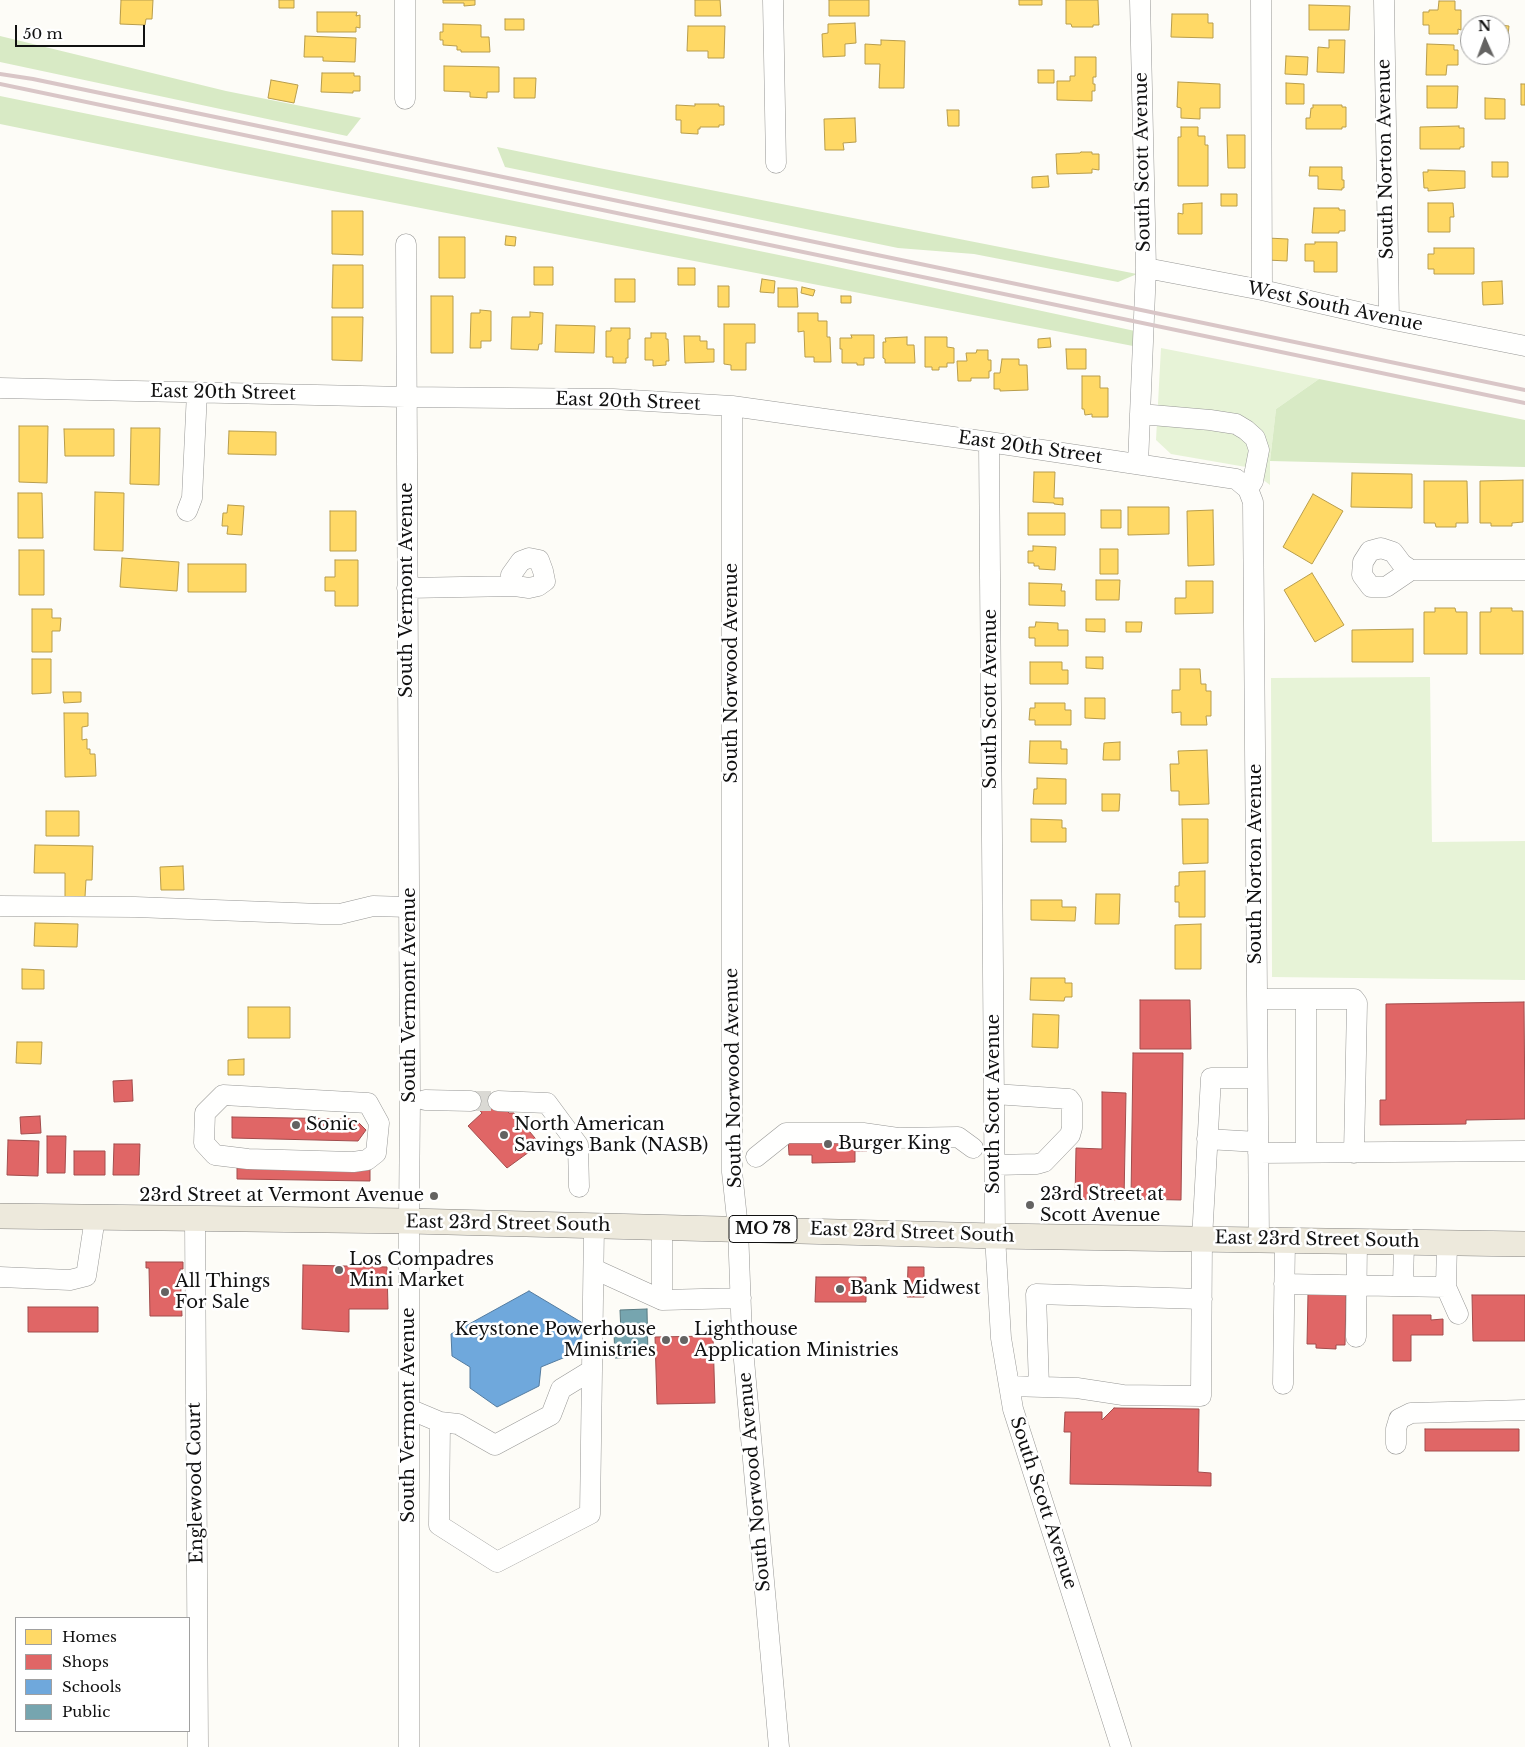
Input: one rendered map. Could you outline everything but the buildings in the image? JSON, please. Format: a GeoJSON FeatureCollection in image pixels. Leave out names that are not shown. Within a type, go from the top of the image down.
{"type":"FeatureCollection","features":[{"type":"Feature","properties":{"kind":"main road","name":"East 23rd Street South"},"geometry":{"type":"LineString","coordinates":[[0,1216],[409,1221],[995,1236],[1525,1244]]}},
{"type":"Feature","properties":{"kind":"street"},"geometry":{"type":"LineString","coordinates":[[405,0],[405,99]]}},
{"type":"Feature","properties":{"kind":"street"},"geometry":{"type":"LineString","coordinates":[[773,0],[776,163]]}},
{"type":"Feature","properties":{"kind":"street","name":"South Scott Avenue"},"geometry":{"type":"LineString","coordinates":[[1138,464],[1146,268],[1140,0]]}},
{"type":"Feature","properties":{"kind":"street"},"geometry":{"type":"LineString","coordinates":[[1262,0],[1262,290]]}},
{"type":"Feature","properties":{"kind":"street","name":"South Norton Avenue"},"geometry":{"type":"LineString","coordinates":[[1384,0],[1388,319]]}},
{"type":"Feature","properties":{"kind":"street","name":"South Vermont Avenue"},"geometry":{"type":"LineString","coordinates":[[406,244],[410,1099],[410,1747]]}},
{"type":"Feature","properties":{"kind":"street","name":"West South Avenue"},"geometry":{"type":"LineString","coordinates":[[1146,268],[1262,290],[1388,319],[1525,346]]}},
{"type":"Feature","properties":{"kind":"street","name":"East 20th Street"},"geometry":{"type":"LineString","coordinates":[[0,388],[406,397],[613,399],[732,406],[1236,479],[1248,489]]}},
{"type":"Feature","properties":{"kind":"street"},"geometry":{"type":"LineString","coordinates":[[187,512],[192,498],[197,392]]}},
{"type":"Feature","properties":{"kind":"street","name":"South Norwood Avenue"},"geometry":{"type":"LineString","coordinates":[[732,406],[732,1172],[738,1228],[742,1338],[779,1747]]}},
{"type":"Feature","properties":{"kind":"street"},"geometry":{"type":"LineString","coordinates":[[1140,414],[1210,420],[1236,424],[1246,430],[1255,438],[1259,450],[1253,481],[1248,489]]}},
{"type":"Feature","properties":{"kind":"street","name":"South Scott Avenue"},"geometry":{"type":"LineString","coordinates":[[989,442],[995,1236],[1001,1338],[1013,1409],[1121,1747]]}},
{"type":"Feature","properties":{"kind":"street","name":"South Norton Avenue"},"geometry":{"type":"LineString","coordinates":[[1248,489],[1253,502],[1258,1240]]}},
{"type":"Feature","properties":{"kind":"street"},"geometry":{"type":"LineString","coordinates":[[1412,570],[1525,570]]}},
{"type":"Feature","properties":{"kind":"street"},"geometry":{"type":"LineString","coordinates":[[407,588],[515,586]]}},
{"type":"Feature","properties":{"kind":"street"},"geometry":{"type":"LineString","coordinates":[[0,906],[135,907],[321,914],[340,914],[373,906],[409,907]]}},
{"type":"Feature","properties":{"kind":"street"},"geometry":{"type":"LineString","coordinates":[[1257,1000],[1354,999],[1357,1003],[1354,1152]]}},
{"type":"Feature","properties":{"kind":"street"},"geometry":{"type":"LineString","coordinates":[[1306,1000],[1306,1152]]}},
{"type":"Feature","properties":{"kind":"street"},"geometry":{"type":"LineString","coordinates":[[1009,1386],[1077,1388],[1123,1395],[1201,1396],[1202,1238],[1211,1078],[1257,1078]]}},
{"type":"Feature","properties":{"kind":"street"},"geometry":{"type":"LineString","coordinates":[[994,1094],[1069,1099],[1072,1103],[1072,1128],[1070,1135],[1044,1162],[1037,1164],[995,1165]]}},
{"type":"Feature","properties":{"kind":"street"},"geometry":{"type":"LineString","coordinates":[[223,1095],[368,1103],[379,1123],[376,1153],[367,1160],[353,1162],[248,1159],[214,1155],[204,1143],[205,1112],[223,1095]]}},
{"type":"Feature","properties":{"kind":"street"},"geometry":{"type":"LineString","coordinates":[[425,1100],[471,1101]]}},
{"type":"Feature","properties":{"kind":"street"},"geometry":{"type":"LineString","coordinates":[[498,1102],[547,1103],[578,1145],[579,1187]]}},
{"type":"Feature","properties":{"kind":"street"},"geometry":{"type":"LineString","coordinates":[[756,1157],[786,1133],[863,1133],[898,1138],[958,1137],[974,1148]]}},
{"type":"Feature","properties":{"kind":"street"},"geometry":{"type":"LineString","coordinates":[[1207,1139],[1258,1148],[1306,1152],[1525,1151]]}},
{"type":"Feature","properties":{"kind":"street"},"geometry":{"type":"LineString","coordinates":[[0,1277],[70,1280],[86,1276],[95,1218]]}},
{"type":"Feature","properties":{"kind":"street","name":"Englewood Court"},"geometry":{"type":"LineString","coordinates":[[195,1219],[198,1747]]}},
{"type":"Feature","properties":{"kind":"street"},"geometry":{"type":"LineString","coordinates":[[440,1422],[440,1525],[497,1562],[590,1514],[594,1226]]}},
{"type":"Feature","properties":{"kind":"street"},"geometry":{"type":"LineString","coordinates":[[662,1227],[662,1300]]}},
{"type":"Feature","properties":{"kind":"street"},"geometry":{"type":"LineString","coordinates":[[1283,1384],[1285,1240]]}},
{"type":"Feature","properties":{"kind":"street"},"geometry":{"type":"LineString","coordinates":[[1356,1338],[1357,1241]]}},
{"type":"Feature","properties":{"kind":"street"},"geometry":{"type":"LineString","coordinates":[[1403,1286],[1404,1242]]}},
{"type":"Feature","properties":{"kind":"street"},"geometry":{"type":"LineString","coordinates":[[1447,1242],[1446,1287],[1458,1314]]}},
{"type":"Feature","properties":{"kind":"street"},"geometry":{"type":"LineString","coordinates":[[594,1269],[662,1300],[741,1298]]}},
{"type":"Feature","properties":{"kind":"street"},"geometry":{"type":"LineString","coordinates":[[1284,1284],[1446,1287]]}},
{"type":"Feature","properties":{"kind":"street"},"geometry":{"type":"LineString","coordinates":[[1039,1387],[1036,1294],[1202,1299]]}},
{"type":"Feature","properties":{"kind":"street"},"geometry":{"type":"LineString","coordinates":[[409,1409],[440,1422],[458,1424],[495,1445],[551,1415],[561,1389],[592,1370]]}},
{"type":"Feature","properties":{"kind":"street"},"geometry":{"type":"LineString","coordinates":[[1396,1444],[1396,1429],[1399,1419],[1411,1413],[1525,1410]]}},
{"type":"Feature","properties":{"kind":"green space"},"geometry":{"type":"Polygon","coordinates":[[[0,36],[226,91],[361,118],[347,136],[0,62],[0,36]]]}},
{"type":"Feature","properties":{"kind":"green space"},"geometry":{"type":"Polygon","coordinates":[[[0,96],[823,264],[1135,331],[1133,346],[240,173],[0,124],[0,96]]]}},
{"type":"Feature","properties":{"kind":"green space"},"geometry":{"type":"Polygon","coordinates":[[[497,147],[1137,274],[1118,282],[974,254],[898,248],[505,167],[497,147]]]}},
{"type":"Feature","properties":{"kind":"green space"},"geometry":{"type":"Polygon","coordinates":[[[1161,348],[1319,379],[1276,409],[1270,461],[1270,485],[1246,467],[1171,454],[1156,440],[1161,348]]]}},
{"type":"Feature","properties":{"kind":"green space"},"geometry":{"type":"Polygon","coordinates":[[[1319,379],[1525,420],[1525,467],[1270,461],[1276,409],[1319,379]]]}},
{"type":"Feature","properties":{"kind":"green space"},"geometry":{"type":"Polygon","coordinates":[[[1430,677],[1432,842],[1525,841],[1525,980],[1272,977],[1271,678],[1430,677]]]}},
{"type":"Feature","properties":{"kind":"tunnel"},"geometry":{"type":"LineString","coordinates":[[471,1101],[498,1101]]}},
{"type":"Feature","properties":{"kind":"railway"},"geometry":{"type":"LineString","coordinates":[[0,74],[33,79],[1525,390]]}},
{"type":"Feature","properties":{"kind":"railway"},"geometry":{"type":"LineString","coordinates":[[0,84],[1525,403]]}},
{"type":"Feature","properties":{"kind":"place","name":"Sonic"},"geometry":{"type":"Point","coordinates":[296,1125]}},
{"type":"Feature","properties":{"kind":"place","name":"North American Savings Bank (NASB)"},"geometry":{"type":"Point","coordinates":[504,1135]}},
{"type":"Feature","properties":{"kind":"place","name":"Burger King"},"geometry":{"type":"Point","coordinates":[828,1144]}},
{"type":"Feature","properties":{"kind":"place","name":"23rd Street at Vermont Avenue"},"geometry":{"type":"Point","coordinates":[434,1196]}},
{"type":"Feature","properties":{"kind":"place","name":"23rd Street at Scott Avenue"},"geometry":{"type":"Point","coordinates":[1030,1205]}},
{"type":"Feature","properties":{"kind":"place","name":"Los Compadres Mini Market"},"geometry":{"type":"Point","coordinates":[339,1270]}},
{"type":"Feature","properties":{"kind":"place","name":"Bank Midwest"},"geometry":{"type":"Point","coordinates":[840,1289]}},
{"type":"Feature","properties":{"kind":"place","name":"All Things For Sale"},"geometry":{"type":"Point","coordinates":[165,1292]}},
{"type":"Feature","properties":{"kind":"place","name":"Keystone Powerhouse Ministries"},"geometry":{"type":"Point","coordinates":[666,1340]}},
{"type":"Feature","properties":{"kind":"place","name":"Lighthouse Application Ministries"},"geometry":{"type":"Point","coordinates":[684,1340]}}]}
